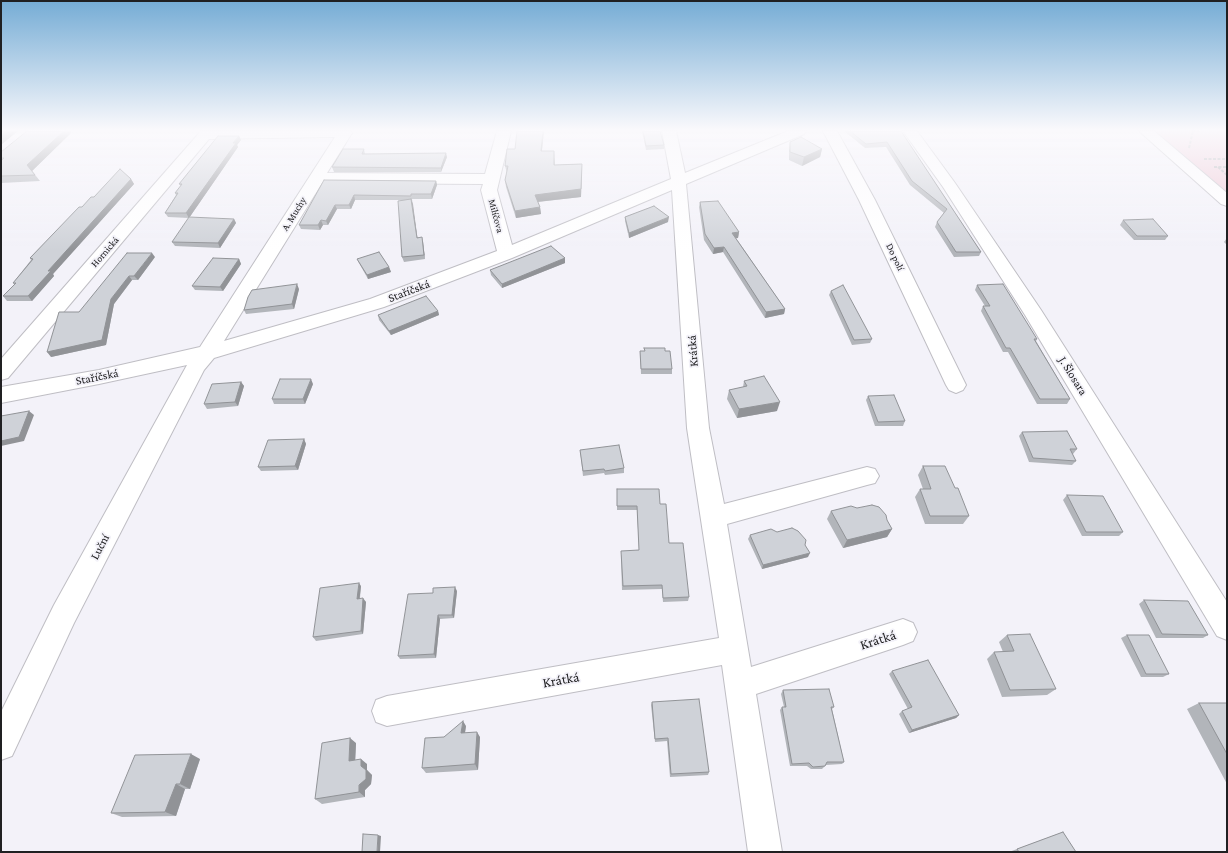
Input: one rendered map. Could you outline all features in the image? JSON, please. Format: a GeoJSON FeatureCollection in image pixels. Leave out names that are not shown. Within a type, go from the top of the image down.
{"type":"FeatureCollection","features":[{"type":"Feature","properties":{"kind":"street","name":"Hornická"},"geometry":{"type":"LineString","coordinates":[[1,373],[175,171]]}},
{"type":"Feature","properties":{"kind":"street","name":"A. Muchy"},"geometry":{"type":"LineString","coordinates":[[207,353],[321,171]]}},
{"type":"Feature","properties":{"kind":"street","name":"Milíčova"},"geometry":{"type":"LineString","coordinates":[[493,171],[489,190],[506,254]]}},
{"type":"Feature","properties":{"kind":"street","name":"Krátká"},"geometry":{"type":"LineString","coordinates":[[676,171],[688,284],[698,428],[714,518],[765,852]]}},
{"type":"Feature","properties":{"kind":"street","name":"Staříčská"},"geometry":{"type":"LineString","coordinates":[[1,395],[99,377],[207,353],[377,303],[506,254],[706,171]]}},
{"type":"Feature","properties":{"kind":"street","name":"Do polí"},"geometry":{"type":"LineString","coordinates":[[852,171],[956,385]]}},
{"type":"Feature","properties":{"kind":"street","name":"J. Šlosara"},"geometry":{"type":"LineString","coordinates":[[939,171],[1034,314],[1227,627]]}},
{"type":"Feature","properties":{"kind":"street"},"geometry":{"type":"LineString","coordinates":[[1193,171],[1227,201]]}},
{"type":"Feature","properties":{"kind":"street"},"geometry":{"type":"LineString","coordinates":[[316,178],[491,179]]}},
{"type":"Feature","properties":{"kind":"street","name":"Luční"},"geometry":{"type":"LineString","coordinates":[[1,745],[68,607],[196,366],[207,353]]}},
{"type":"Feature","properties":{"kind":"street"},"geometry":{"type":"LineString","coordinates":[[714,518],[867,476]]}},
{"type":"Feature","properties":{"kind":"street","name":"Krátká"},"geometry":{"type":"LineString","coordinates":[[740,685],[903,632]]}},
{"type":"Feature","properties":{"kind":"street","name":"Krátká"},"geometry":{"type":"LineString","coordinates":[[387,711],[734,649]]}},
{"type":"Feature","properties":{"kind":"shaded area"},"geometry":{"type":"Polygon","coordinates":[[[1200,171],[1227,171],[1227,194],[1200,171]]]}},
{"type":"Feature","properties":{"kind":"building"},"geometry":{"type":"Polygon","coordinates":[[[1,171],[32,171],[35,175],[1,176],[1,171]]]}},
{"type":"Feature","properties":{"kind":"building"},"geometry":{"type":"Polygon","coordinates":[[[118,171],[122,171],[131,179],[48,271],[51,271],[28,296],[3,296],[16,283],[13,283],[33,259],[30,258],[79,207],[82,207],[91,197],[94,197],[118,171]]]}},
{"type":"Feature","properties":{"kind":"building"},"geometry":{"type":"Polygon","coordinates":[[[190,171],[216,171],[186,213],[165,213],[178,193],[175,193],[182,184],[179,184],[190,171]]]}},
{"type":"Feature","properties":{"kind":"building"},"geometry":{"type":"Polygon","coordinates":[[[507,171],[582,171],[581,189],[535,195],[540,207],[515,211],[505,180],[507,171]]]}},
{"type":"Feature","properties":{"kind":"building"},"geometry":{"type":"Polygon","coordinates":[[[905,171],[927,171],[981,252],[956,252],[937,222],[947,209],[912,181],[905,171]]]}},
{"type":"Feature","properties":{"kind":"building"},"geometry":{"type":"Polygon","coordinates":[[[324,180],[436,181],[431,194],[411,194],[411,196],[354,195],[349,205],[335,205],[326,221],[321,220],[318,225],[299,225],[324,180]]]}},
{"type":"Feature","properties":{"kind":"building"},"geometry":{"type":"Polygon","coordinates":[[[411,199],[417,238],[422,237],[424,255],[402,257],[398,201],[411,199]]]}},
{"type":"Feature","properties":{"kind":"building"},"geometry":{"type":"Polygon","coordinates":[[[718,201],[739,232],[732,233],[785,309],[766,312],[724,247],[714,248],[705,234],[700,202],[718,201]]]}},
{"type":"Feature","properties":{"kind":"building"},"geometry":{"type":"Polygon","coordinates":[[[654,206],[669,217],[629,233],[625,217],[654,206]]]}},
{"type":"Feature","properties":{"kind":"building"},"geometry":{"type":"Polygon","coordinates":[[[189,217],[234,219],[218,243],[172,242],[189,217]]]}},
{"type":"Feature","properties":{"kind":"building"},"geometry":{"type":"Polygon","coordinates":[[[1153,219],[1168,236],[1137,236],[1123,220],[1153,219]]]}},
{"type":"Feature","properties":{"kind":"building"},"geometry":{"type":"Polygon","coordinates":[[[551,246],[565,258],[502,284],[490,270],[551,246]]]}},
{"type":"Feature","properties":{"kind":"building"},"geometry":{"type":"Polygon","coordinates":[[[379,252],[389,267],[367,275],[357,259],[379,252]]]}},
{"type":"Feature","properties":{"kind":"building"},"geometry":{"type":"Polygon","coordinates":[[[127,253],[152,253],[134,276],[129,276],[111,299],[102,340],[47,352],[59,312],[79,312],[127,253]]]}},
{"type":"Feature","properties":{"kind":"building"},"geometry":{"type":"Polygon","coordinates":[[[213,258],[239,259],[220,287],[192,286],[213,258]]]}},
{"type":"Feature","properties":{"kind":"building"},"geometry":{"type":"Polygon","coordinates":[[[297,284],[292,304],[244,310],[252,290],[297,284]]]}},
{"type":"Feature","properties":{"kind":"building"},"geometry":{"type":"Polygon","coordinates":[[[1003,284],[1037,339],[1034,339],[1070,399],[1040,399],[1010,348],[1006,348],[983,306],[990,306],[977,285],[1003,284]]]}},
{"type":"Feature","properties":{"kind":"building"},"geometry":{"type":"Polygon","coordinates":[[[843,285],[872,339],[854,340],[831,291],[843,285]]]}},
{"type":"Feature","properties":{"kind":"building"},"geometry":{"type":"Polygon","coordinates":[[[426,296],[438,311],[389,331],[378,315],[426,296]]]}},
{"type":"Feature","properties":{"kind":"building"},"geometry":{"type":"Polygon","coordinates":[[[644,348],[665,348],[665,351],[670,351],[672,369],[641,369],[640,351],[645,351],[644,348]]]}},
{"type":"Feature","properties":{"kind":"building"},"geometry":{"type":"Polygon","coordinates":[[[764,376],[780,402],[739,409],[729,390],[747,386],[744,381],[764,376]]]}},
{"type":"Feature","properties":{"kind":"building"},"geometry":{"type":"Polygon","coordinates":[[[280,379],[311,379],[303,399],[272,399],[280,379]]]}},
{"type":"Feature","properties":{"kind":"building"},"geometry":{"type":"Polygon","coordinates":[[[241,382],[235,402],[204,404],[212,384],[241,382]]]}},
{"type":"Feature","properties":{"kind":"building"},"geometry":{"type":"Polygon","coordinates":[[[894,395],[905,421],[878,422],[868,396],[894,395]]]}},
{"type":"Feature","properties":{"kind":"building"},"geometry":{"type":"Polygon","coordinates":[[[29,411],[19,437],[1,441],[1,416],[29,411]]]}},
{"type":"Feature","properties":{"kind":"building"},"geometry":{"type":"Polygon","coordinates":[[[1067,431],[1077,449],[1070,449],[1076,461],[1033,458],[1022,432],[1067,431]]]}},
{"type":"Feature","properties":{"kind":"building"},"geometry":{"type":"Polygon","coordinates":[[[304,439],[295,466],[258,467],[268,440],[304,439]]]}},
{"type":"Feature","properties":{"kind":"building"},"geometry":{"type":"Polygon","coordinates":[[[619,445],[624,468],[605,471],[604,469],[583,471],[580,450],[619,445]]]}},
{"type":"Feature","properties":{"kind":"building"},"geometry":{"type":"Polygon","coordinates":[[[923,466],[945,466],[955,488],[958,488],[969,516],[930,516],[920,489],[931,489],[923,466]]]}},
{"type":"Feature","properties":{"kind":"building"},"geometry":{"type":"Polygon","coordinates":[[[617,489],[659,489],[660,504],[666,504],[669,543],[683,543],[689,597],[663,598],[662,585],[623,586],[621,551],[639,550],[637,506],[617,506],[617,489]]]}},
{"type":"Feature","properties":{"kind":"building"},"geometry":{"type":"Polygon","coordinates":[[[1067,495],[1103,496],[1123,532],[1086,532],[1067,495]]]}},
{"type":"Feature","properties":{"kind":"building"},"geometry":{"type":"Polygon","coordinates":[[[872,505],[879,507],[886,515],[892,529],[847,540],[831,511],[851,506],[857,508],[872,505]]]}},
{"type":"Feature","properties":{"kind":"building"},"geometry":{"type":"Polygon","coordinates":[[[792,528],[798,531],[806,540],[805,545],[810,553],[763,565],[750,535],[771,529],[777,532],[792,528]]]}},
{"type":"Feature","properties":{"kind":"building"},"geometry":{"type":"Polygon","coordinates":[[[359,583],[357,599],[363,598],[361,631],[313,637],[320,588],[359,583]]]}},
{"type":"Feature","properties":{"kind":"building"},"geometry":{"type":"Polygon","coordinates":[[[455,587],[452,615],[438,615],[434,654],[398,656],[408,594],[433,593],[433,588],[455,587]]]}},
{"type":"Feature","properties":{"kind":"building"},"geometry":{"type":"Polygon","coordinates":[[[1144,600],[1188,601],[1208,635],[1162,634],[1144,600]]]}},
{"type":"Feature","properties":{"kind":"building"},"geometry":{"type":"Polygon","coordinates":[[[1030,634],[1056,689],[1010,690],[994,652],[1014,651],[1007,635],[1030,634]]]}},
{"type":"Feature","properties":{"kind":"building"},"geometry":{"type":"Polygon","coordinates":[[[1127,635],[1149,635],[1169,674],[1146,674],[1127,635]]]}},
{"type":"Feature","properties":{"kind":"building"},"geometry":{"type":"Polygon","coordinates":[[[928,660],[959,715],[912,730],[902,711],[912,707],[892,671],[928,660]]]}},
{"type":"Feature","properties":{"kind":"building"},"geometry":{"type":"Polygon","coordinates":[[[829,689],[834,707],[831,707],[844,762],[827,762],[825,766],[813,767],[809,763],[792,764],[782,707],[786,707],[783,690],[829,689]]]}},
{"type":"Feature","properties":{"kind":"building"},"geometry":{"type":"Polygon","coordinates":[[[699,699],[709,772],[671,774],[668,738],[655,739],[652,702],[699,699]]]}},
{"type":"Feature","properties":{"kind":"building"},"geometry":{"type":"Polygon","coordinates":[[[1199,703],[1227,703],[1227,754],[1199,703]]]}},
{"type":"Feature","properties":{"kind":"building"},"geometry":{"type":"Polygon","coordinates":[[[463,721],[461,733],[477,732],[475,764],[422,768],[425,738],[444,737],[463,721]]]}},
{"type":"Feature","properties":{"kind":"building"},"geometry":{"type":"Polygon","coordinates":[[[350,738],[349,761],[361,759],[361,766],[366,770],[366,779],[359,785],[359,792],[315,799],[322,743],[350,738]]]}},
{"type":"Feature","properties":{"kind":"building"},"geometry":{"type":"Polygon","coordinates":[[[191,754],[180,784],[176,784],[165,812],[111,813],[135,755],[191,754]]]}},
{"type":"Feature","properties":{"kind":"building"},"geometry":{"type":"Polygon","coordinates":[[[1063,832],[1076,852],[1019,852],[1017,849],[1063,832]]]}},
{"type":"Feature","properties":{"kind":"building"},"geometry":{"type":"Polygon","coordinates":[[[363,834],[378,835],[377,852],[362,852],[363,834]]]}}]}
